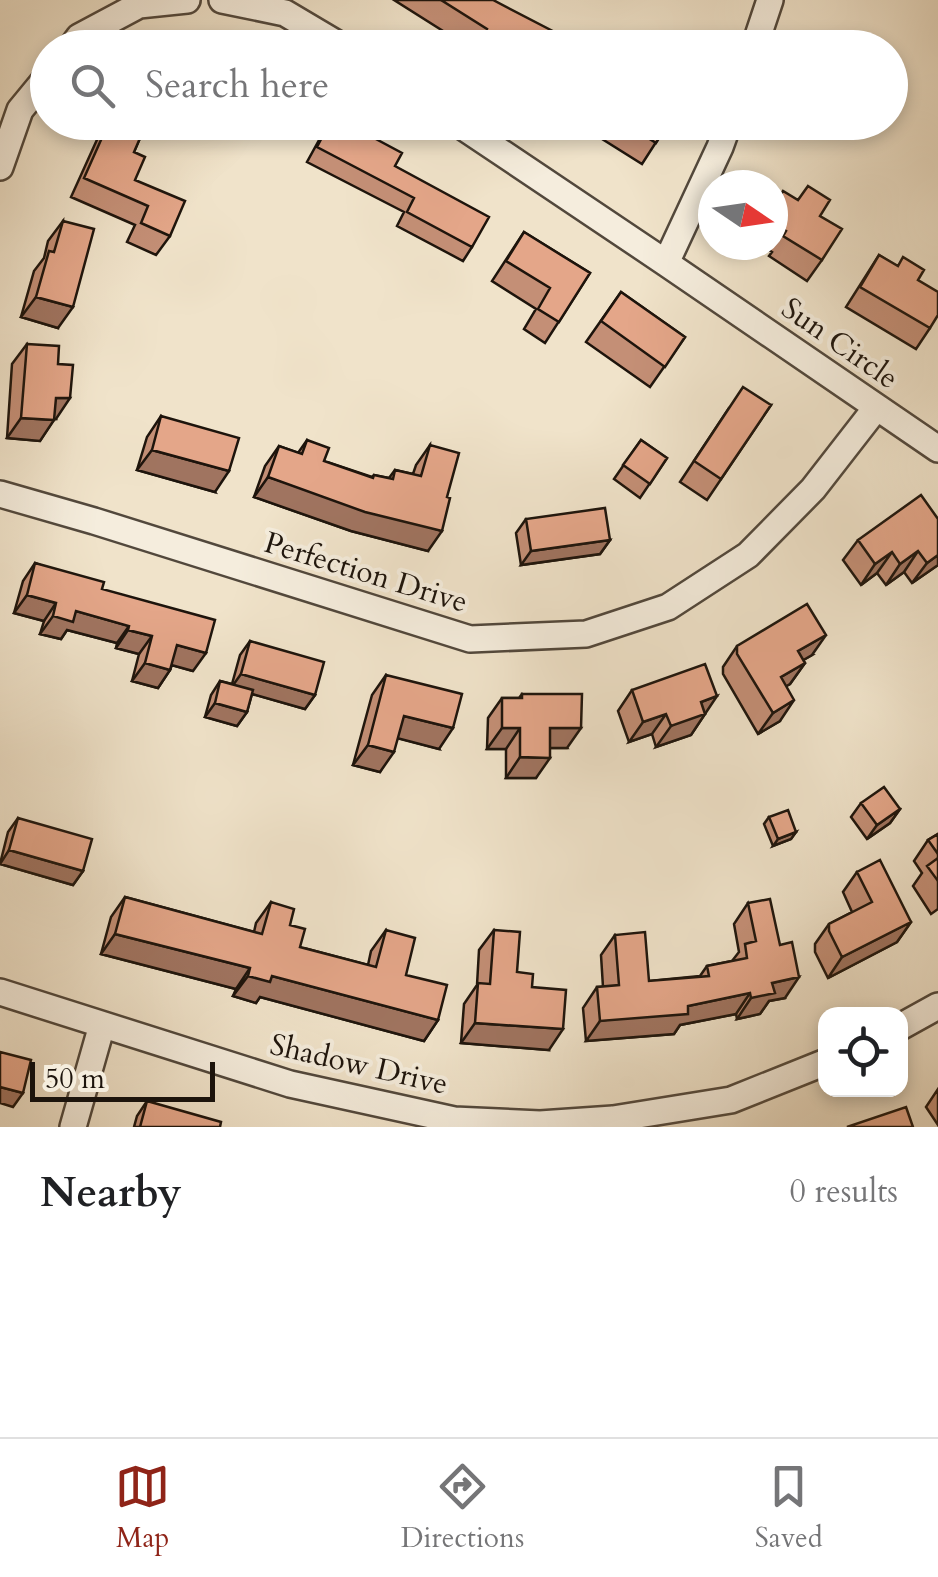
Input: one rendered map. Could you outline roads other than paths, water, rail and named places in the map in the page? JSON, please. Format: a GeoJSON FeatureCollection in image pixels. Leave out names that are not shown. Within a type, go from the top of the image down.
{"type":"FeatureCollection","features":[{"type":"Feature","properties":{"kind":"street"},"geometry":{"type":"LineString","coordinates":[[92,30],[139,5],[186,0]]}},
{"type":"Feature","properties":{"kind":"street"},"geometry":{"type":"LineString","coordinates":[[222,0],[286,14],[313,30]]}},
{"type":"Feature","properties":{"kind":"street"},"geometry":{"type":"LineString","coordinates":[[760,30],[770,0]]}},
{"type":"Feature","properties":{"kind":"street"},"geometry":{"type":"LineString","coordinates":[[0,167],[20,110],[30,98]]}},
{"type":"Feature","properties":{"kind":"street","name":"Sun Circle"},"geometry":{"type":"LineString","coordinates":[[483,140],[938,449]]}},
{"type":"Feature","properties":{"kind":"street"},"geometry":{"type":"LineString","coordinates":[[666,263],[723,140]]}},
{"type":"Feature","properties":{"kind":"street","name":"Perfection Drive"},"geometry":{"type":"LineString","coordinates":[[0,494],[470,639],[586,634],[668,607],[748,556],[813,488],[876,408]]}},
{"type":"Feature","properties":{"kind":"street","name":"Shadow Drive"},"geometry":{"type":"LineString","coordinates":[[0,992],[290,1084],[454,1120],[539,1125],[613,1119],[731,1100],[818,1065]]}},
{"type":"Feature","properties":{"kind":"street"},"geometry":{"type":"LineString","coordinates":[[908,1023],[938,1006]]}},
{"type":"Feature","properties":{"kind":"street"},"geometry":{"type":"LineString","coordinates":[[74,1127],[102,1025]]}}]}
